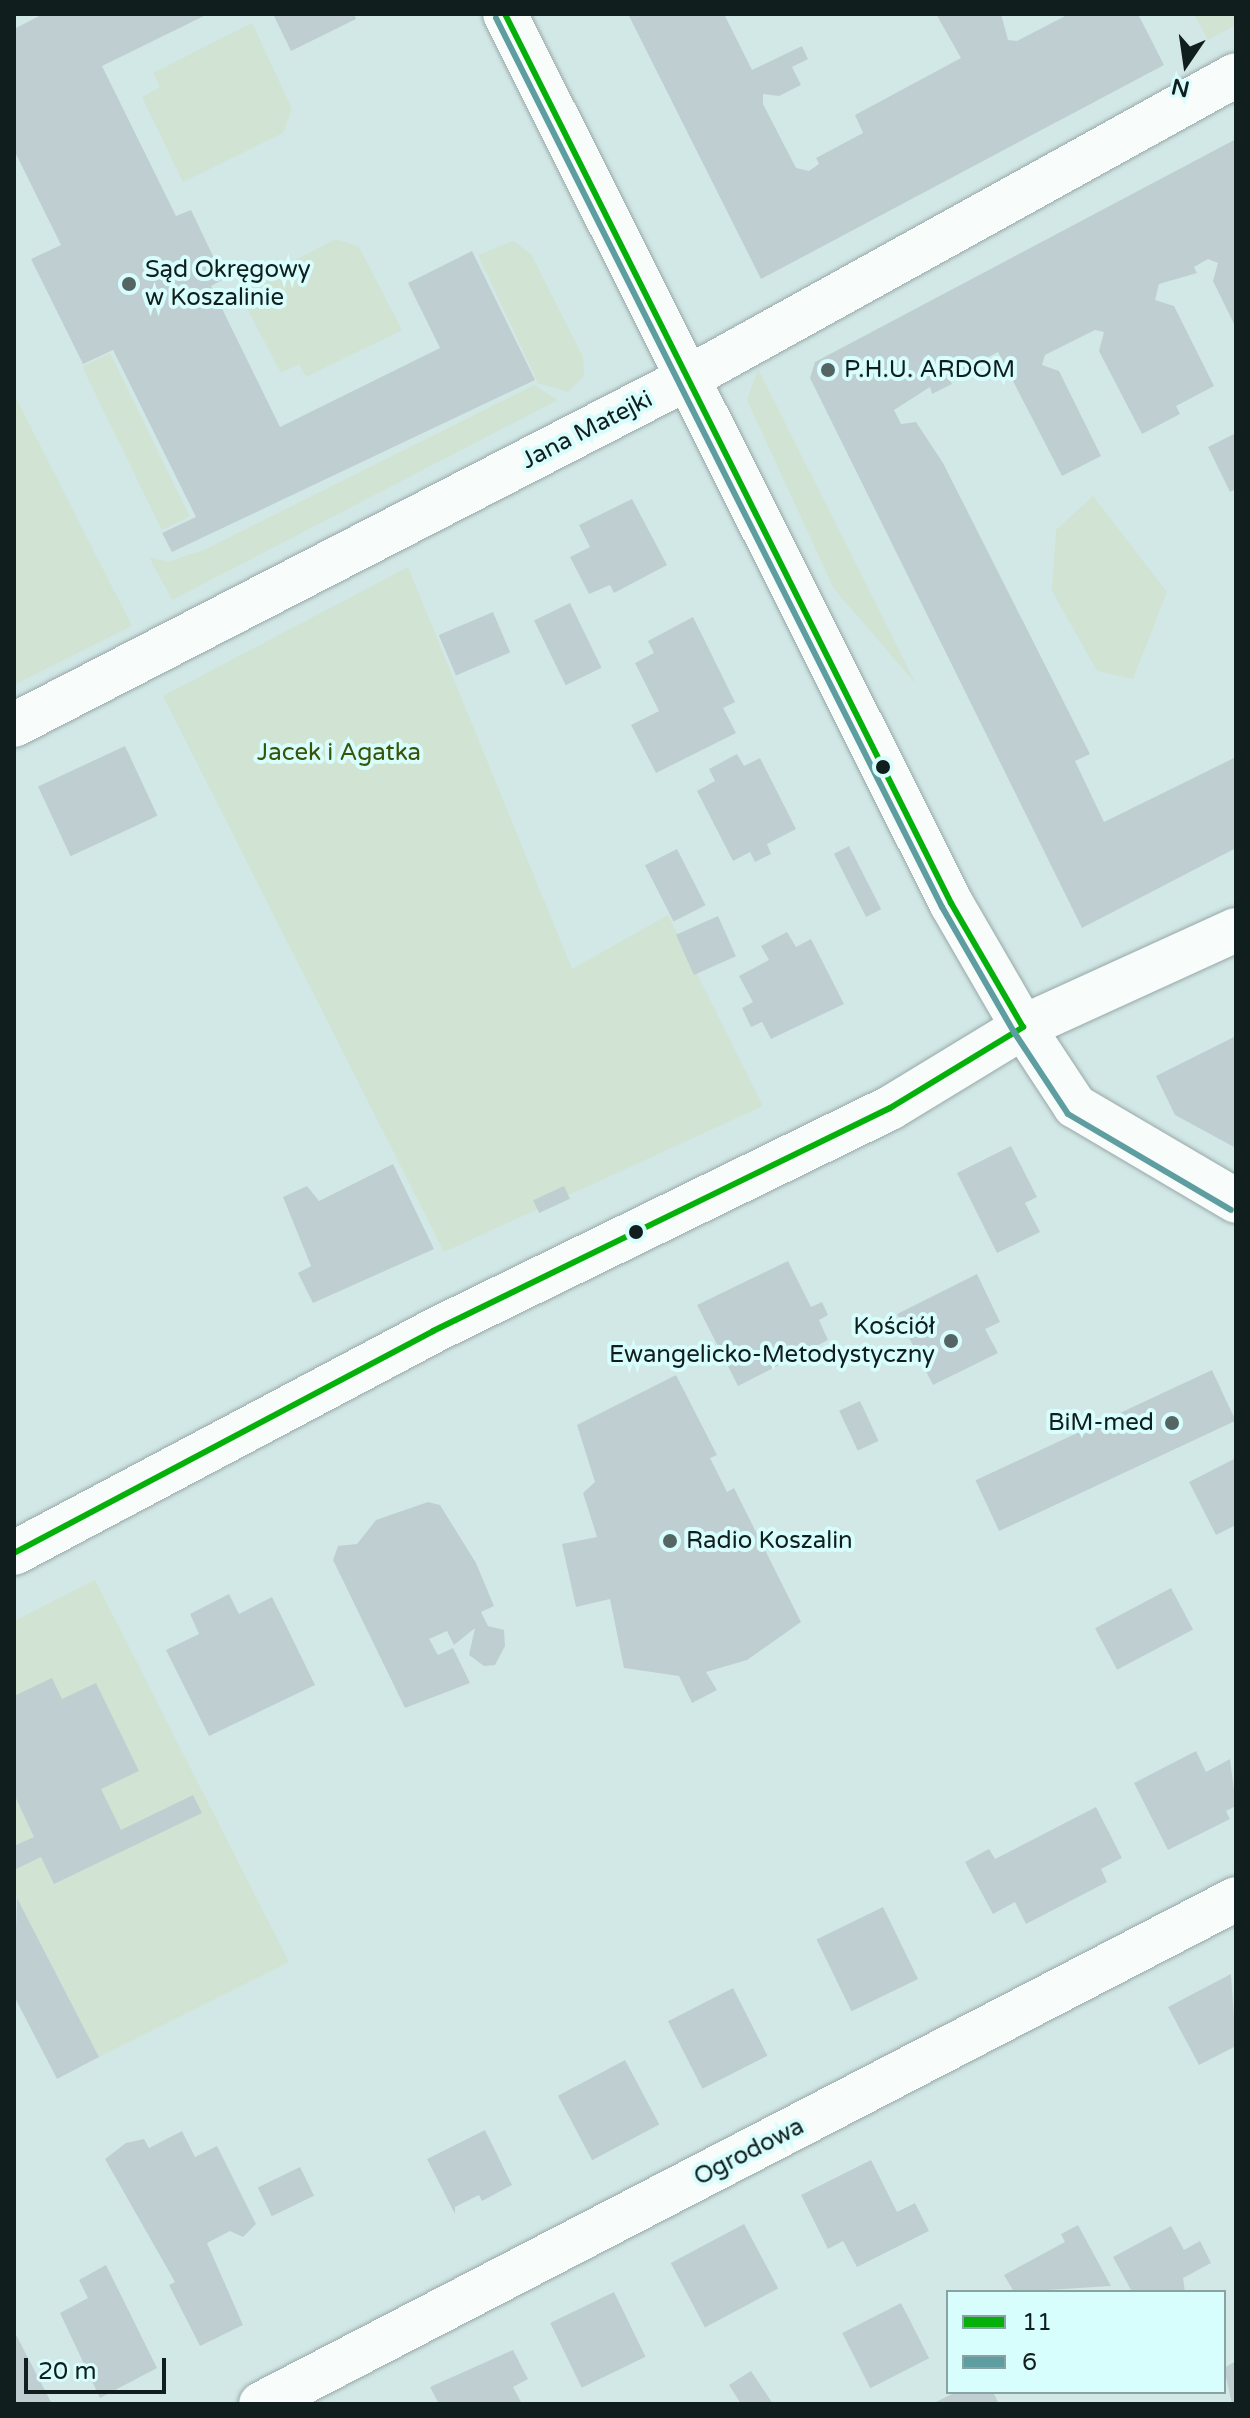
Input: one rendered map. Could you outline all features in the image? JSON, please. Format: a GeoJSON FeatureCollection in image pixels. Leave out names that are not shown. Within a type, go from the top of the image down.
{"type":"FeatureCollection","features":[{"type":"Feature","properties":{"kind":"street"},"geometry":{"type":"LineString","coordinates":[[505,14],[951,903],[1023,1027],[1075,1106],[1236,1201]]}},
{"type":"Feature","properties":{"kind":"street","name":"Jana Matejki"},"geometry":{"type":"LineString","coordinates":[[14,725],[686,379],[1236,75]]}},
{"type":"Feature","properties":{"kind":"street"},"geometry":{"type":"LineString","coordinates":[[14,1553],[433,1331],[890,1108],[1023,1027],[1236,930]]}},
{"type":"Feature","properties":{"kind":"street","name":"Ogrodowa"},"geometry":{"type":"LineString","coordinates":[[261,2404],[1236,1899]]}},
{"type":"Feature","properties":{"kind":"green space"},"geometry":{"type":"Polygon","coordinates":[[[1194,14],[1236,14],[1236,25],[1208,40],[1194,14]]]}},
{"type":"Feature","properties":{"kind":"green space"},"geometry":{"type":"Polygon","coordinates":[[[252,23],[292,109],[283,133],[183,182],[142,97],[160,87],[153,73],[252,23]]]}},
{"type":"Feature","properties":{"kind":"green space"},"geometry":{"type":"Polygon","coordinates":[[[336,239],[359,247],[402,330],[306,377],[299,364],[281,373],[237,290],[336,239]]]}},
{"type":"Feature","properties":{"kind":"green space"},"geometry":{"type":"Polygon","coordinates":[[[513,241],[531,254],[583,357],[584,376],[568,392],[538,383],[478,255],[513,241]]]}},
{"type":"Feature","properties":{"kind":"green space"},"geometry":{"type":"Polygon","coordinates":[[[110,353],[190,517],[162,530],[82,367],[110,353]]]}},
{"type":"Feature","properties":{"kind":"green space"},"geometry":{"type":"Polygon","coordinates":[[[758,369],[916,684],[834,589],[747,400],[758,369]]]}},
{"type":"Feature","properties":{"kind":"green space"},"geometry":{"type":"Polygon","coordinates":[[[534,385],[558,400],[172,600],[149,557],[168,562],[206,549],[534,385]]]}},
{"type":"Feature","properties":{"kind":"green space"},"geometry":{"type":"Polygon","coordinates":[[[14,394],[132,626],[14,685],[14,394]]]}},
{"type":"Feature","properties":{"kind":"green space"},"geometry":{"type":"Polygon","coordinates":[[[1093,496],[1167,592],[1133,679],[1097,671],[1052,591],[1056,530],[1093,496]]]}},
{"type":"Feature","properties":{"kind":"green space","name":"Jacek i Agatka"},"geometry":{"type":"Polygon","coordinates":[[[408,567],[572,969],[668,915],[763,1106],[444,1252],[163,696],[408,567]]]}},
{"type":"Feature","properties":{"kind":"green space"},"geometry":{"type":"Polygon","coordinates":[[[95,1580],[289,1962],[99,2057],[14,1892],[14,1621],[95,1580]]]}},
{"type":"Feature","properties":{"kind":"building","name":"Sąd Okręgowy w Koszalinie"},"geometry":{"type":"Polygon","coordinates":[[[43,14],[208,14],[102,66],[176,216],[191,210],[224,279],[211,286],[280,427],[440,348],[408,283],[472,251],[535,380],[172,552],[162,533],[196,517],[113,350],[83,364],[31,259],[61,245],[14,150],[14,29],[43,14]]]}},
{"type":"Feature","properties":{"kind":"building"},"geometry":{"type":"Polygon","coordinates":[[[273,14],[354,14],[356,19],[291,51],[273,14]]]}},
{"type":"Feature","properties":{"kind":"building"},"geometry":{"type":"Polygon","coordinates":[[[628,14],[724,14],[752,70],[802,46],[808,59],[792,67],[801,85],[779,96],[763,94],[763,104],[796,168],[809,171],[819,164],[816,158],[863,133],[855,115],[961,58],[936,14],[1001,14],[1008,40],[1017,41],[1069,14],[1138,14],[1164,65],[761,279],[628,14]]]}},
{"type":"Feature","properties":{"kind":"building"},"geometry":{"type":"Polygon","coordinates":[[[1236,139],[1236,328],[1213,281],[1218,263],[1208,259],[1194,267],[1197,273],[1159,284],[1155,300],[1174,306],[1214,386],[1176,406],[1180,414],[1142,434],[1099,351],[1104,332],[1095,330],[1045,355],[1042,365],[1059,371],[1101,456],[1062,476],[998,352],[949,378],[952,384],[932,394],[930,387],[894,410],[901,424],[916,422],[943,463],[1090,754],[1075,761],[1104,822],[1236,757],[1236,848],[1082,928],[810,378],[815,362],[1236,139]]]}},
{"type":"Feature","properties":{"kind":"building"},"geometry":{"type":"Polygon","coordinates":[[[1236,433],[1236,489],[1230,492],[1208,447],[1236,433]]]}},
{"type":"Feature","properties":{"kind":"building"},"geometry":{"type":"Polygon","coordinates":[[[632,499],[667,565],[614,593],[610,585],[589,594],[570,557],[590,547],[579,525],[632,499]]]}},
{"type":"Feature","properties":{"kind":"building"},"geometry":{"type":"Polygon","coordinates":[[[570,603],[602,668],[566,685],[534,621],[570,603]]]}},
{"type":"Feature","properties":{"kind":"building"},"geometry":{"type":"Polygon","coordinates":[[[493,612],[510,653],[456,676],[439,635],[493,612]]]}},
{"type":"Feature","properties":{"kind":"building"},"geometry":{"type":"Polygon","coordinates":[[[693,617],[735,702],[723,708],[736,733],[656,773],[631,725],[659,711],[635,663],[654,653],[648,641],[693,617]]]}},
{"type":"Feature","properties":{"kind":"building"},"geometry":{"type":"Polygon","coordinates":[[[125,746],[158,816],[71,856],[38,787],[125,746]]]}},
{"type":"Feature","properties":{"kind":"building"},"geometry":{"type":"Polygon","coordinates":[[[737,754],[744,766],[760,758],[796,829],[767,844],[771,854],[755,862],[750,852],[733,861],[697,791],[715,781],[709,769],[737,754]]]}},
{"type":"Feature","properties":{"kind":"building"},"geometry":{"type":"Polygon","coordinates":[[[849,846],[881,909],[866,917],[834,854],[849,846]]]}},
{"type":"Feature","properties":{"kind":"building"},"geometry":{"type":"Polygon","coordinates":[[[677,849],[706,905],[674,921],[645,865],[677,849]]]}},
{"type":"Feature","properties":{"kind":"building"},"geometry":{"type":"Polygon","coordinates":[[[718,916],[736,956],[694,975],[676,935],[718,916]]]}},
{"type":"Feature","properties":{"kind":"building"},"geometry":{"type":"Polygon","coordinates":[[[787,932],[796,947],[811,939],[844,1004],[771,1039],[762,1022],[751,1027],[742,1008],[753,1002],[739,976],[769,960],[761,946],[787,932]]]}},
{"type":"Feature","properties":{"kind":"building"},"geometry":{"type":"Polygon","coordinates":[[[1236,1036],[1236,1148],[1175,1115],[1156,1076],[1236,1036]]]}},
{"type":"Feature","properties":{"kind":"building"},"geometry":{"type":"Polygon","coordinates":[[[1011,1146],[1037,1197],[1025,1203],[1040,1232],[997,1253],[957,1173],[1011,1146]]]}},
{"type":"Feature","properties":{"kind":"building"},"geometry":{"type":"Polygon","coordinates":[[[393,1164],[434,1249],[313,1303],[298,1273],[311,1266],[283,1197],[307,1186],[319,1201],[393,1164]]]}},
{"type":"Feature","properties":{"kind":"building"},"geometry":{"type":"Polygon","coordinates":[[[564,1186],[570,1199],[539,1213],[533,1200],[564,1186]]]}},
{"type":"Feature","properties":{"kind":"building"},"geometry":{"type":"Polygon","coordinates":[[[788,1261],[811,1307],[822,1302],[828,1315],[819,1320],[828,1340],[738,1386],[697,1305],[788,1261]]]}},
{"type":"Feature","properties":{"kind":"building","name":"Kościół Ewangelicko-Metodystyczny"},"geometry":{"type":"Polygon","coordinates":[[[977,1274],[1000,1322],[985,1329],[998,1353],[933,1385],[897,1314],[977,1274]]]}},
{"type":"Feature","properties":{"kind":"building"},"geometry":{"type":"Polygon","coordinates":[[[1212,1370],[1236,1421],[999,1531],[975,1480],[1212,1370]]]}},
{"type":"Feature","properties":{"kind":"building","name":"Radio Koszalin"},"geometry":{"type":"Polygon","coordinates":[[[676,1375],[717,1455],[710,1458],[727,1492],[734,1488],[801,1622],[747,1660],[706,1672],[717,1690],[692,1703],[679,1676],[624,1668],[610,1599],[576,1607],[562,1544],[597,1537],[583,1493],[595,1482],[577,1425],[676,1375]]]}},
{"type":"Feature","properties":{"kind":"building"},"geometry":{"type":"Polygon","coordinates":[[[860,1401],[879,1441],[858,1451],[839,1411],[860,1401]]]}},
{"type":"Feature","properties":{"kind":"building"},"geometry":{"type":"Polygon","coordinates":[[[1236,1458],[1236,1525],[1216,1535],[1189,1482],[1236,1458]]]}},
{"type":"Feature","properties":{"kind":"building"},"geometry":{"type":"Polygon","coordinates":[[[428,1502],[440,1505],[476,1563],[494,1606],[481,1612],[488,1626],[504,1630],[505,1646],[495,1665],[484,1666],[469,1655],[475,1628],[454,1645],[447,1631],[429,1639],[438,1655],[453,1648],[470,1683],[405,1708],[333,1560],[338,1546],[357,1544],[376,1520],[428,1502]]]}},
{"type":"Feature","properties":{"kind":"building"},"geometry":{"type":"Polygon","coordinates":[[[1171,1588],[1193,1629],[1117,1670],[1095,1628],[1171,1588]]]}},
{"type":"Feature","properties":{"kind":"building"},"geometry":{"type":"Polygon","coordinates":[[[229,1594],[239,1614],[272,1597],[315,1685],[209,1736],[166,1650],[199,1634],[190,1614],[229,1594]]]}},
{"type":"Feature","properties":{"kind":"building"},"geometry":{"type":"Polygon","coordinates":[[[52,1678],[62,1699],[96,1683],[139,1771],[101,1789],[121,1830],[193,1795],[202,1813],[54,1884],[41,1857],[14,1870],[14,1846],[34,1837],[14,1794],[14,1696],[52,1678]]]}},
{"type":"Feature","properties":{"kind":"building"},"geometry":{"type":"Polygon","coordinates":[[[1196,1751],[1206,1772],[1230,1759],[1236,1806],[1226,1811],[1230,1819],[1168,1850],[1134,1783],[1196,1751]]]}},
{"type":"Feature","properties":{"kind":"building"},"geometry":{"type":"Polygon","coordinates":[[[1096,1807],[1122,1858],[1101,1869],[1107,1882],[1026,1924],[1015,1902],[993,1914],[965,1862],[989,1849],[995,1859],[1096,1807]]]}},
{"type":"Feature","properties":{"kind":"building"},"geometry":{"type":"Polygon","coordinates":[[[17,1898],[99,2057],[57,2079],[14,1996],[17,1898]]]}},
{"type":"Feature","properties":{"kind":"building"},"geometry":{"type":"Polygon","coordinates":[[[883,1907],[918,1979],[852,2011],[816,1939],[883,1907]]]}},
{"type":"Feature","properties":{"kind":"building"},"geometry":{"type":"Polygon","coordinates":[[[1231,1974],[1236,2046],[1199,2065],[1168,2007],[1231,1974]]]}},
{"type":"Feature","properties":{"kind":"building"},"geometry":{"type":"Polygon","coordinates":[[[733,1988],[768,2056],[702,2089],[668,2021],[733,1988]]]}},
{"type":"Feature","properties":{"kind":"building"},"geometry":{"type":"Polygon","coordinates":[[[625,2060],[659,2124],[592,2160],[558,2096],[625,2060]]]}},
{"type":"Feature","properties":{"kind":"building"},"geometry":{"type":"Polygon","coordinates":[[[485,2130],[512,2185],[482,2201],[479,2195],[455,2207],[455,2214],[427,2159],[485,2130]]]}},
{"type":"Feature","properties":{"kind":"building"},"geometry":{"type":"Polygon","coordinates":[[[182,2131],[195,2157],[217,2146],[256,2224],[243,2237],[230,2231],[207,2243],[243,2325],[200,2346],[169,2285],[175,2282],[105,2159],[126,2143],[144,2139],[149,2148],[182,2131]]]}},
{"type":"Feature","properties":{"kind":"building"},"geometry":{"type":"Polygon","coordinates":[[[871,2160],[897,2212],[915,2203],[929,2231],[857,2267],[843,2241],[828,2249],[801,2195],[871,2160]]]}},
{"type":"Feature","properties":{"kind":"building"},"geometry":{"type":"Polygon","coordinates":[[[300,2167],[314,2196],[272,2216],[258,2188],[300,2167]]]}},
{"type":"Feature","properties":{"kind":"building"},"geometry":{"type":"Polygon","coordinates":[[[744,2224],[778,2288],[705,2327],[671,2263],[744,2224]]]}},
{"type":"Feature","properties":{"kind":"building"},"geometry":{"type":"Polygon","coordinates":[[[1078,2225],[1111,2286],[1013,2290],[1004,2275],[1065,2242],[1061,2234],[1078,2225]]]}},
{"type":"Feature","properties":{"kind":"building"},"geometry":{"type":"Polygon","coordinates":[[[1171,2226],[1184,2250],[1200,2241],[1211,2263],[1183,2278],[1185,2290],[1131,2290],[1113,2257],[1171,2226]]]}},
{"type":"Feature","properties":{"kind":"building"},"geometry":{"type":"Polygon","coordinates":[[[106,2265],[157,2368],[100,2398],[60,2313],[88,2298],[79,2280],[106,2265]]]}},
{"type":"Feature","properties":{"kind":"building"},"geometry":{"type":"Polygon","coordinates":[[[614,2292],[646,2357],[582,2388],[550,2323],[614,2292]]]}},
{"type":"Feature","properties":{"kind":"building"},"geometry":{"type":"Polygon","coordinates":[[[901,2303],[929,2358],[870,2388],[842,2333],[901,2303]]]}},
{"type":"Feature","properties":{"kind":"building"},"geometry":{"type":"Polygon","coordinates":[[[14,2331],[52,2404],[14,2404],[14,2331]]]}},
{"type":"Feature","properties":{"kind":"building"},"geometry":{"type":"Polygon","coordinates":[[[513,2350],[528,2379],[513,2387],[522,2404],[439,2404],[430,2387],[513,2350]]]}},
{"type":"Feature","properties":{"kind":"building"},"geometry":{"type":"Polygon","coordinates":[[[1236,2361],[1236,2404],[1232,2404],[1226,2367],[1236,2361]]]}},
{"type":"Feature","properties":{"kind":"building"},"geometry":{"type":"Polygon","coordinates":[[[751,2371],[773,2404],[741,2404],[729,2385],[751,2371]]]}},
{"type":"Feature","properties":{"kind":"building"},"geometry":{"type":"Polygon","coordinates":[[[952,2394],[994,2394],[999,2404],[932,2404],[952,2394]]]}},
{"type":"Feature","properties":{"kind":"transit line","name":"11"},"geometry":{"type":"LineString","coordinates":[[505,14],[951,903],[1023,1027]]}},
{"type":"Feature","properties":{"kind":"transit line","name":"6"},"geometry":{"type":"LineString","coordinates":[[496,18],[942,907],[1014,1032],[1068,1114],[1231,1210]]}},
{"type":"Feature","properties":{"kind":"transit line","name":"11"},"geometry":{"type":"LineString","coordinates":[[14,1553],[433,1331],[890,1108],[1023,1027]]}},
{"type":"Feature","properties":{"kind":"place","name":"Sąd Okręgowy w Koszalinie"},"geometry":{"type":"Point","coordinates":[129,284]}},
{"type":"Feature","properties":{"kind":"place","name":"P.H.U. ARDOM"},"geometry":{"type":"Point","coordinates":[828,370]}},
{"type":"Feature","properties":{"kind":"place","name":"Kościół Ewangelicko-Metodystyczny"},"geometry":{"type":"Point","coordinates":[951,1341]}},
{"type":"Feature","properties":{"kind":"place","name":"BiM-med"},"geometry":{"type":"Point","coordinates":[1172,1423]}},
{"type":"Feature","properties":{"kind":"place","name":"Radio Koszalin"},"geometry":{"type":"Point","coordinates":[670,1541]}}]}
